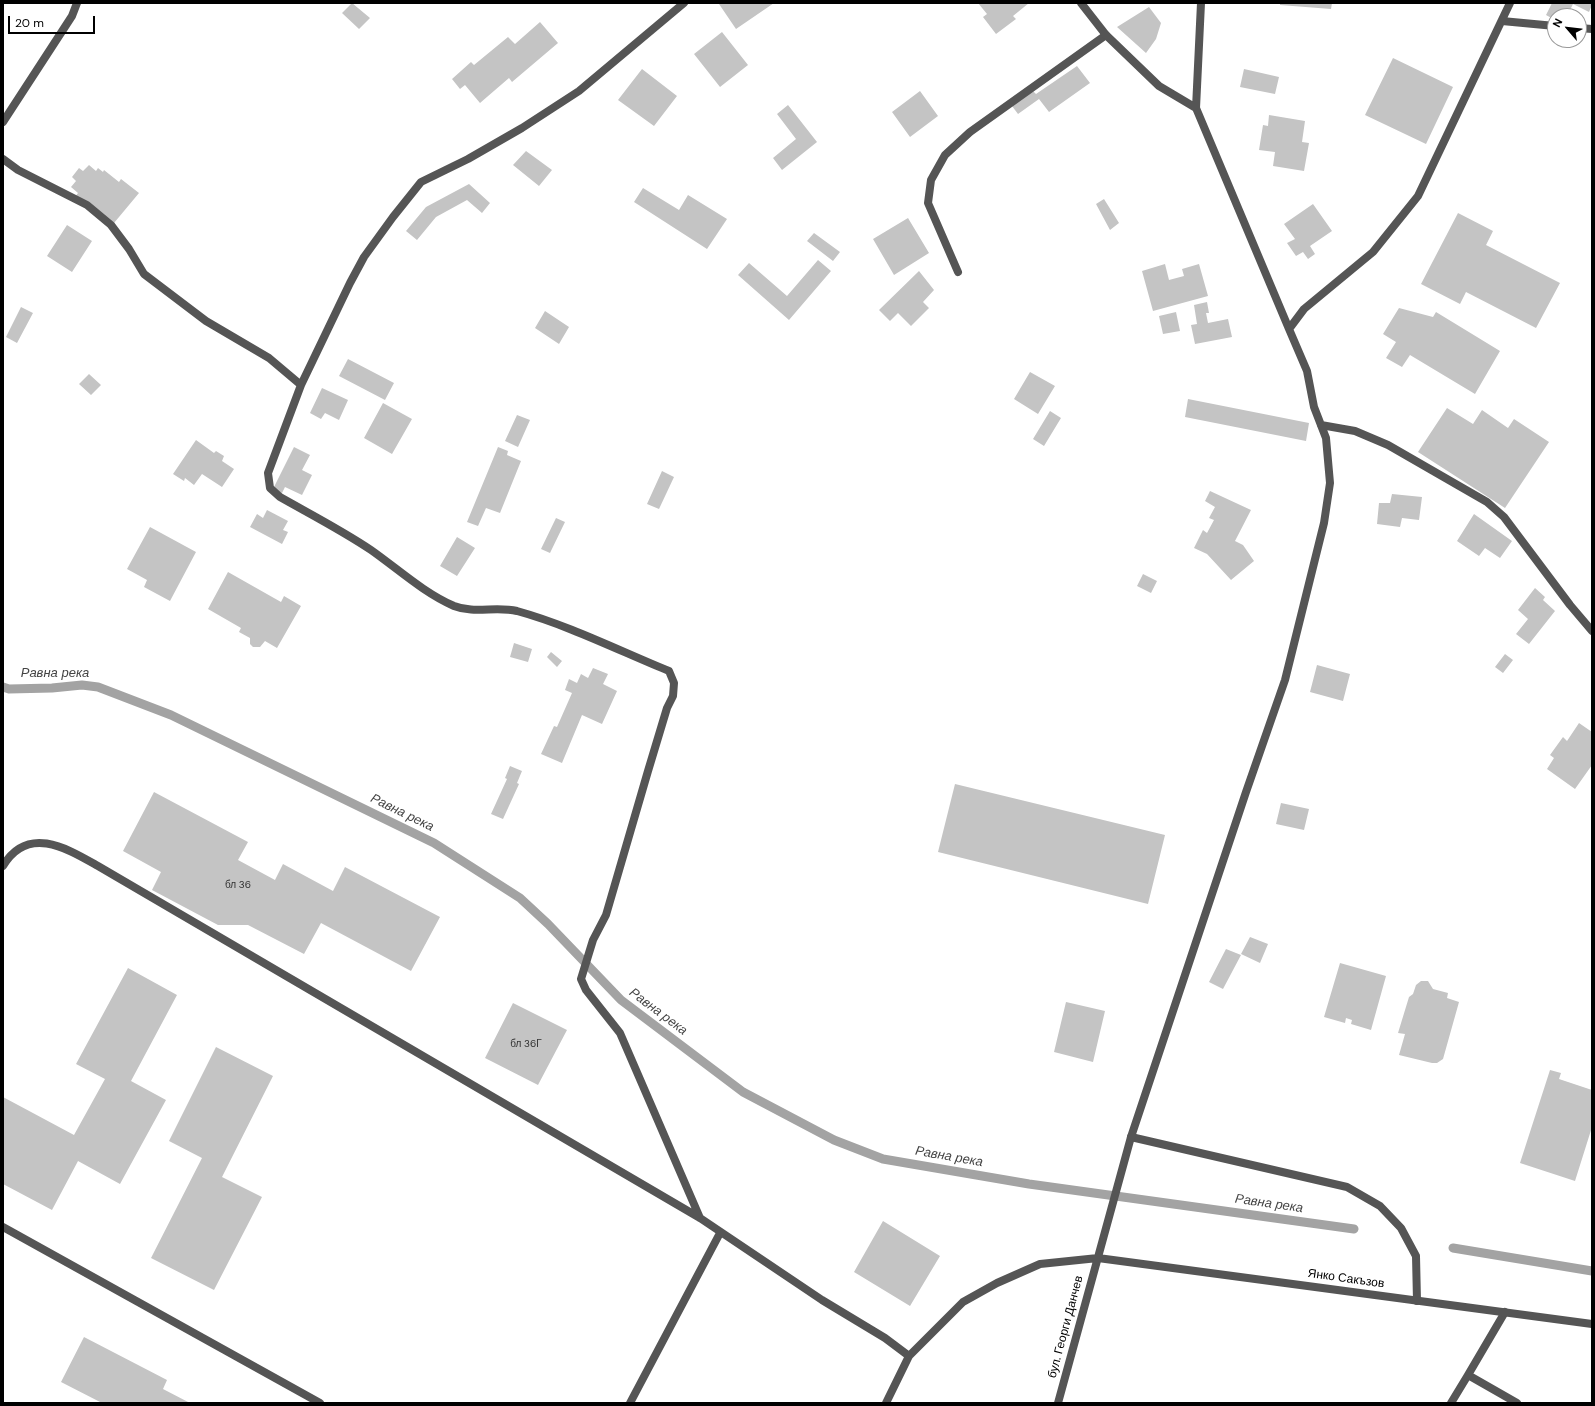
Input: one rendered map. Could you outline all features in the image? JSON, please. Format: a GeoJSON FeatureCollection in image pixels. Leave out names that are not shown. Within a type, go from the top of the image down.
{"type":"FeatureCollection","features":[{"type":"Feature","properties":{"kind":"street"},"geometry":{"type":"LineString","coordinates":[[3,122],[72,16],[77,3]]}},
{"type":"Feature","properties":{"kind":"street"},"geometry":{"type":"LineString","coordinates":[[684,3],[579,91],[488,148],[421,182],[364,257],[302,385],[268,473],[270,488],[280,497],[370,549],[438,598],[456,606],[476,610],[496,608],[517,611],[569,630],[669,671],[674,683],[673,696],[667,708],[606,915],[593,940],[581,979],[586,990],[620,1033],[700,1218]]}},
{"type":"Feature","properties":{"kind":"street"},"geometry":{"type":"LineString","coordinates":[[1081,3],[1106,35],[1159,86],[1196,108],[1201,3]]}},
{"type":"Feature","properties":{"kind":"street"},"geometry":{"type":"LineString","coordinates":[[1289,329],[1304,309],[1373,252],[1418,196],[1510,3]]}},
{"type":"Feature","properties":{"kind":"street"},"geometry":{"type":"LineString","coordinates":[[1502,21],[1547,25]]}},
{"type":"Feature","properties":{"kind":"street"},"geometry":{"type":"LineString","coordinates":[[958,272],[928,203],[931,180],[945,155],[970,132],[1106,35]]}},
{"type":"Feature","properties":{"kind":"street","name":"бул. Георги Данчев"},"geometry":{"type":"LineString","coordinates":[[1058,1403],[1131,1137],[1285,680],[1324,523],[1330,482],[1326,438],[1314,407],[1306,371],[1196,108]]}},
{"type":"Feature","properties":{"kind":"street"},"geometry":{"type":"LineString","coordinates":[[3,159],[18,170],[87,205],[111,225],[129,249],[144,274],[206,321],[269,358],[302,385]]}},
{"type":"Feature","properties":{"kind":"street"},"geometry":{"type":"LineString","coordinates":[[1321,425],[1355,431],[1388,445],[1487,502],[1504,517],[1570,605],[1589,623],[1592,631]]}},
{"type":"Feature","properties":{"kind":"street"},"geometry":{"type":"LineString","coordinates":[[3,866],[13,854],[29,846],[44,843],[63,847],[700,1218],[720,1233],[822,1300],[885,1338],[909,1356]]}},
{"type":"Feature","properties":{"kind":"street"},"geometry":{"type":"LineString","coordinates":[[1131,1137],[1347,1186],[1380,1206],[1401,1228],[1416,1256],[1417,1301]]}},
{"type":"Feature","properties":{"kind":"street"},"geometry":{"type":"LineString","coordinates":[[3,1227],[320,1403]]}},
{"type":"Feature","properties":{"kind":"street"},"geometry":{"type":"LineString","coordinates":[[630,1403],[720,1233]]}},
{"type":"Feature","properties":{"kind":"street","name":"Янко Сакъзов"},"geometry":{"type":"LineString","coordinates":[[886,1403],[909,1356],[963,1302],[998,1283],[1040,1264],[1098,1258],[1592,1324]]}},
{"type":"Feature","properties":{"kind":"street"},"geometry":{"type":"LineString","coordinates":[[1451,1403],[1505,1312]]}},
{"type":"Feature","properties":{"kind":"street"},"geometry":{"type":"LineString","coordinates":[[1468,1375],[1517,1403]]}},
{"type":"Feature","properties":{"kind":"building"},"geometry":{"type":"Polygon","coordinates":[[[352,3],[370,18],[359,29],[342,13],[352,3]]]}},
{"type":"Feature","properties":{"kind":"building"},"geometry":{"type":"Polygon","coordinates":[[[774,3],[736,29],[719,4],[774,3]]]}},
{"type":"Feature","properties":{"kind":"building"},"geometry":{"type":"Polygon","coordinates":[[[978,3],[1029,3],[1013,16],[1016,19],[996,34],[983,17],[987,14],[978,3]]]}},
{"type":"Feature","properties":{"kind":"building"},"geometry":{"type":"Polygon","coordinates":[[[1280,3],[1332,3],[1331,9],[1280,5],[1280,3]]]}},
{"type":"Feature","properties":{"kind":"building"},"geometry":{"type":"Polygon","coordinates":[[[1552,3],[1592,3],[1589,12],[1587,11],[1587,8],[1581,8],[1573,4],[1571,8],[1550,8],[1552,3]]]}},
{"type":"Feature","properties":{"kind":"building"},"geometry":{"type":"Polygon","coordinates":[[[1149,7],[1161,23],[1156,39],[1146,53],[1117,27],[1149,7]]]}},
{"type":"Feature","properties":{"kind":"building"},"geometry":{"type":"Polygon","coordinates":[[[540,22],[558,43],[512,82],[509,78],[480,103],[465,85],[460,89],[452,79],[471,62],[474,65],[508,37],[515,44],[540,22]]]}},
{"type":"Feature","properties":{"kind":"building"},"geometry":{"type":"Polygon","coordinates":[[[722,32],[748,65],[720,87],[694,54],[722,32]]]}},
{"type":"Feature","properties":{"kind":"building"},"geometry":{"type":"Polygon","coordinates":[[[1393,58],[1453,87],[1426,144],[1365,115],[1393,58]]]}},
{"type":"Feature","properties":{"kind":"building"},"geometry":{"type":"Polygon","coordinates":[[[1077,66],[1090,83],[1049,112],[1039,99],[1018,114],[1012,106],[1033,91],[1036,94],[1077,66]]]}},
{"type":"Feature","properties":{"kind":"building"},"geometry":{"type":"Polygon","coordinates":[[[642,69],[677,96],[654,126],[618,100],[642,69]]]}},
{"type":"Feature","properties":{"kind":"building"},"geometry":{"type":"Polygon","coordinates":[[[1244,69],[1279,77],[1275,94],[1240,87],[1244,69]]]}},
{"type":"Feature","properties":{"kind":"building"},"geometry":{"type":"Polygon","coordinates":[[[920,91],[938,116],[910,137],[892,112],[920,91]]]}},
{"type":"Feature","properties":{"kind":"building"},"geometry":{"type":"Polygon","coordinates":[[[788,105],[817,142],[782,170],[773,158],[796,139],[777,114],[788,105]]]}},
{"type":"Feature","properties":{"kind":"building"},"geometry":{"type":"Polygon","coordinates":[[[1269,115],[1305,121],[1302,142],[1309,143],[1304,171],[1273,166],[1275,152],[1259,150],[1263,125],[1268,126],[1269,115]]]}},
{"type":"Feature","properties":{"kind":"building"},"geometry":{"type":"Polygon","coordinates":[[[526,151],[552,170],[539,186],[513,165],[526,151]]]}},
{"type":"Feature","properties":{"kind":"building"},"geometry":{"type":"Polygon","coordinates":[[[89,165],[96,171],[98,168],[103,172],[104,170],[119,182],[121,179],[139,193],[114,223],[75,197],[78,193],[71,187],[76,181],[72,177],[79,168],[83,171],[89,165]]]}},
{"type":"Feature","properties":{"kind":"building"},"geometry":{"type":"Polygon","coordinates":[[[469,184],[490,203],[482,213],[467,200],[436,217],[417,240],[406,231],[426,207],[469,184]]]}},
{"type":"Feature","properties":{"kind":"building"},"geometry":{"type":"Polygon","coordinates":[[[643,188],[679,210],[688,195],[727,219],[707,249],[634,202],[643,188]]]}},
{"type":"Feature","properties":{"kind":"building"},"geometry":{"type":"Polygon","coordinates":[[[1104,199],[1119,223],[1110,230],[1096,204],[1104,199]]]}},
{"type":"Feature","properties":{"kind":"building"},"geometry":{"type":"Polygon","coordinates":[[[1313,204],[1332,231],[1310,246],[1315,254],[1308,259],[1303,252],[1296,256],[1287,243],[1295,239],[1284,224],[1313,204]]]}},
{"type":"Feature","properties":{"kind":"building"},"geometry":{"type":"Polygon","coordinates":[[[1458,213],[1493,231],[1486,245],[1560,283],[1536,328],[1466,292],[1460,304],[1421,284],[1458,213]]]}},
{"type":"Feature","properties":{"kind":"building"},"geometry":{"type":"Polygon","coordinates":[[[908,218],[929,253],[894,275],[873,239],[908,218]]]}},
{"type":"Feature","properties":{"kind":"building"},"geometry":{"type":"Polygon","coordinates":[[[67,225],[92,241],[72,272],[47,256],[67,225]]]}},
{"type":"Feature","properties":{"kind":"building"},"geometry":{"type":"Polygon","coordinates":[[[814,233],[840,252],[833,261],[807,241],[814,233]]]}},
{"type":"Feature","properties":{"kind":"building"},"geometry":{"type":"Polygon","coordinates":[[[818,260],[831,271],[789,320],[738,275],[749,263],[787,296],[818,260]]]}},
{"type":"Feature","properties":{"kind":"building"},"geometry":{"type":"Polygon","coordinates":[[[1165,264],[1169,280],[1184,276],[1182,269],[1199,264],[1208,296],[1153,311],[1142,271],[1165,264]]]}},
{"type":"Feature","properties":{"kind":"building"},"geometry":{"type":"Polygon","coordinates":[[[919,271],[934,290],[923,302],[929,308],[911,326],[898,313],[890,321],[879,310],[919,271]]]}},
{"type":"Feature","properties":{"kind":"building"},"geometry":{"type":"Polygon","coordinates":[[[1207,302],[1209,313],[1206,313],[1208,323],[1228,319],[1232,337],[1195,344],[1191,325],[1197,324],[1194,305],[1207,302]]]}},
{"type":"Feature","properties":{"kind":"building"},"geometry":{"type":"Polygon","coordinates":[[[21,307],[33,313],[17,343],[6,337],[21,307]]]}},
{"type":"Feature","properties":{"kind":"building"},"geometry":{"type":"Polygon","coordinates":[[[1399,308],[1433,317],[1436,312],[1500,351],[1475,394],[1410,355],[1402,367],[1386,358],[1396,342],[1383,334],[1399,308]]]}},
{"type":"Feature","properties":{"kind":"building"},"geometry":{"type":"Polygon","coordinates":[[[545,311],[569,327],[559,344],[535,328],[545,311]]]}},
{"type":"Feature","properties":{"kind":"building"},"geometry":{"type":"Polygon","coordinates":[[[1176,312],[1180,331],[1163,334],[1159,316],[1176,312]]]}},
{"type":"Feature","properties":{"kind":"building"},"geometry":{"type":"Polygon","coordinates":[[[348,359],[394,383],[385,400],[339,376],[348,359]]]}},
{"type":"Feature","properties":{"kind":"building"},"geometry":{"type":"Polygon","coordinates":[[[1030,372],[1055,386],[1038,414],[1014,399],[1030,372]]]}},
{"type":"Feature","properties":{"kind":"building"},"geometry":{"type":"Polygon","coordinates":[[[89,374],[101,385],[91,395],[79,384],[89,374]]]}},
{"type":"Feature","properties":{"kind":"building"},"geometry":{"type":"Polygon","coordinates":[[[322,388],[348,400],[339,420],[325,413],[321,419],[310,413],[322,388]]]}},
{"type":"Feature","properties":{"kind":"building"},"geometry":{"type":"Polygon","coordinates":[[[1188,399],[1309,423],[1306,441],[1185,417],[1188,399]]]}},
{"type":"Feature","properties":{"kind":"building"},"geometry":{"type":"Polygon","coordinates":[[[383,403],[412,419],[392,454],[364,438],[383,403]]]}},
{"type":"Feature","properties":{"kind":"building"},"geometry":{"type":"Polygon","coordinates":[[[1447,408],[1473,424],[1482,410],[1508,428],[1514,419],[1549,442],[1505,508],[1418,452],[1447,408]]]}},
{"type":"Feature","properties":{"kind":"building"},"geometry":{"type":"Polygon","coordinates":[[[1050,411],[1061,418],[1044,446],[1033,439],[1050,411]]]}},
{"type":"Feature","properties":{"kind":"building"},"geometry":{"type":"Polygon","coordinates":[[[517,415],[530,420],[518,447],[505,441],[517,415]]]}},
{"type":"Feature","properties":{"kind":"building"},"geometry":{"type":"Polygon","coordinates":[[[196,440],[214,453],[216,451],[224,456],[222,461],[234,469],[222,487],[202,474],[194,485],[185,478],[184,481],[173,474],[196,440]]]}},
{"type":"Feature","properties":{"kind":"building"},"geometry":{"type":"Polygon","coordinates":[[[294,447],[310,455],[302,470],[312,475],[302,495],[285,487],[282,493],[273,489],[294,447]]]}},
{"type":"Feature","properties":{"kind":"building"},"geometry":{"type":"Polygon","coordinates":[[[498,447],[508,451],[507,455],[521,461],[500,513],[486,508],[478,526],[467,522],[498,447]]]}},
{"type":"Feature","properties":{"kind":"building"},"geometry":{"type":"Polygon","coordinates":[[[662,471],[674,477],[659,509],[647,504],[662,471]]]}},
{"type":"Feature","properties":{"kind":"building"},"geometry":{"type":"Polygon","coordinates":[[[1210,491],[1251,510],[1235,541],[1243,545],[1254,561],[1231,580],[1207,554],[1194,548],[1203,530],[1207,533],[1214,520],[1209,518],[1215,507],[1205,501],[1210,491]]]}},
{"type":"Feature","properties":{"kind":"building"},"geometry":{"type":"Polygon","coordinates":[[[1392,494],[1422,497],[1419,520],[1402,518],[1400,527],[1377,524],[1379,503],[1390,503],[1392,494]]]}},
{"type":"Feature","properties":{"kind":"building"},"geometry":{"type":"Polygon","coordinates":[[[267,510],[288,521],[283,530],[288,532],[282,544],[250,527],[257,514],[263,518],[267,510]]]}},
{"type":"Feature","properties":{"kind":"building"},"geometry":{"type":"Polygon","coordinates":[[[1474,514],[1512,541],[1500,558],[1485,548],[1479,556],[1457,541],[1474,514]]]}},
{"type":"Feature","properties":{"kind":"building"},"geometry":{"type":"Polygon","coordinates":[[[556,518],[565,522],[550,553],[541,549],[556,518]]]}},
{"type":"Feature","properties":{"kind":"building"},"geometry":{"type":"Polygon","coordinates":[[[150,527],[196,552],[170,601],[144,587],[147,580],[127,569],[150,527]]]}},
{"type":"Feature","properties":{"kind":"building"},"geometry":{"type":"Polygon","coordinates":[[[457,537],[475,548],[457,576],[440,566],[457,537]]]}},
{"type":"Feature","properties":{"kind":"building"},"geometry":{"type":"Polygon","coordinates":[[[228,572],[281,602],[284,596],[301,606],[277,648],[265,641],[260,647],[253,647],[250,644],[250,638],[239,632],[241,628],[208,609],[228,572]]]}},
{"type":"Feature","properties":{"kind":"building"},"geometry":{"type":"Polygon","coordinates":[[[1143,574],[1157,581],[1151,593],[1137,586],[1143,574]]]}},
{"type":"Feature","properties":{"kind":"building"},"geometry":{"type":"Polygon","coordinates":[[[1535,588],[1545,597],[1543,600],[1555,611],[1529,644],[1516,634],[1528,619],[1518,610],[1535,588]]]}},
{"type":"Feature","properties":{"kind":"building"},"geometry":{"type":"Polygon","coordinates":[[[514,643],[532,649],[528,662],[510,657],[514,643]]]}},
{"type":"Feature","properties":{"kind":"building"},"geometry":{"type":"Polygon","coordinates":[[[551,652],[562,661],[557,667],[547,657],[551,652]]]}},
{"type":"Feature","properties":{"kind":"building"},"geometry":{"type":"Polygon","coordinates":[[[1505,654],[1513,660],[1503,673],[1495,667],[1505,654]]]}},
{"type":"Feature","properties":{"kind":"building"},"geometry":{"type":"Polygon","coordinates":[[[1317,665],[1350,674],[1343,701],[1310,692],[1317,665]]]}},
{"type":"Feature","properties":{"kind":"building"},"geometry":{"type":"Polygon","coordinates":[[[593,668],[608,674],[603,684],[617,691],[602,724],[582,715],[562,763],[541,754],[554,726],[557,727],[572,693],[565,690],[569,679],[577,683],[581,674],[588,678],[593,668]]]}},
{"type":"Feature","properties":{"kind":"building"},"geometry":{"type":"Polygon","coordinates":[[[1579,723],[1592,732],[1592,765],[1575,789],[1547,769],[1554,758],[1550,755],[1563,737],[1567,741],[1579,723]]]}},
{"type":"Feature","properties":{"kind":"building"},"geometry":{"type":"Polygon","coordinates":[[[510,766],[522,771],[517,783],[519,784],[503,819],[491,814],[507,779],[505,778],[510,766]]]}},
{"type":"Feature","properties":{"kind":"building"},"geometry":{"type":"Polygon","coordinates":[[[955,784],[1165,835],[1148,904],[938,852],[955,784]]]}},
{"type":"Feature","properties":{"kind":"building"},"geometry":{"type":"Polygon","coordinates":[[[154,792],[248,842],[238,860],[275,880],[283,864],[333,891],[345,867],[440,917],[411,971],[321,923],[304,954],[248,925],[218,925],[152,890],[161,872],[123,851],[154,792]]]}},
{"type":"Feature","properties":{"kind":"building"},"geometry":{"type":"Polygon","coordinates":[[[1281,803],[1309,809],[1304,830],[1276,824],[1281,803]]]}},
{"type":"Feature","properties":{"kind":"building"},"geometry":{"type":"Polygon","coordinates":[[[1250,937],[1268,944],[1260,963],[1241,954],[1250,937]]]}},
{"type":"Feature","properties":{"kind":"building"},"geometry":{"type":"Polygon","coordinates":[[[1226,949],[1241,955],[1223,989],[1209,982],[1226,949]]]}},
{"type":"Feature","properties":{"kind":"building"},"geometry":{"type":"Polygon","coordinates":[[[1340,963],[1386,976],[1371,1030],[1351,1024],[1352,1020],[1346,1018],[1345,1023],[1324,1017],[1340,963]]]}},
{"type":"Feature","properties":{"kind":"building"},"geometry":{"type":"Polygon","coordinates":[[[128,968],[177,995],[131,1081],[166,1100],[120,1184],[78,1161],[52,1210],[3,1184],[3,1097],[74,1135],[105,1079],[76,1064],[128,968]]]}},
{"type":"Feature","properties":{"kind":"building"},"geometry":{"type":"Polygon","coordinates":[[[1421,981],[1428,981],[1433,989],[1448,993],[1447,998],[1459,1002],[1443,1059],[1437,1063],[1399,1055],[1405,1034],[1398,1033],[1409,997],[1413,994],[1416,985],[1421,981]]]}},
{"type":"Feature","properties":{"kind":"building"},"geometry":{"type":"Polygon","coordinates":[[[1066,1002],[1105,1011],[1093,1062],[1054,1052],[1066,1002]]]}},
{"type":"Feature","properties":{"kind":"building"},"geometry":{"type":"Polygon","coordinates":[[[513,1003],[567,1030],[538,1085],[485,1058],[513,1003]]]}},
{"type":"Feature","properties":{"kind":"building"},"geometry":{"type":"Polygon","coordinates":[[[216,1047],[273,1076],[222,1177],[262,1197],[214,1290],[151,1258],[202,1158],[169,1141],[216,1047]]]}},
{"type":"Feature","properties":{"kind":"building"},"geometry":{"type":"Polygon","coordinates":[[[1550,1070],[1561,1073],[1559,1079],[1592,1090],[1592,1127],[1575,1181],[1520,1163],[1550,1070]]]}},
{"type":"Feature","properties":{"kind":"building"},"geometry":{"type":"Polygon","coordinates":[[[883,1221],[940,1256],[910,1306],[854,1272],[883,1221]]]}},
{"type":"Feature","properties":{"kind":"building"},"geometry":{"type":"Polygon","coordinates":[[[84,1337],[167,1380],[163,1389],[190,1403],[102,1403],[61,1382],[84,1337]]]}},
{"type":"Feature","properties":{"kind":"waterway","name":"Равна река"},"geometry":{"type":"LineString","coordinates":[[3,687],[9,689],[52,688],[82,685],[98,687],[171,715],[434,843],[520,898],[548,924],[621,1000],[743,1092],[834,1140],[883,1159],[1029,1184],[1354,1229]]}},
{"type":"Feature","properties":{"kind":"waterway","name":"Равна река"},"geometry":{"type":"LineString","coordinates":[[1453,1248],[1592,1271]]}}]}
